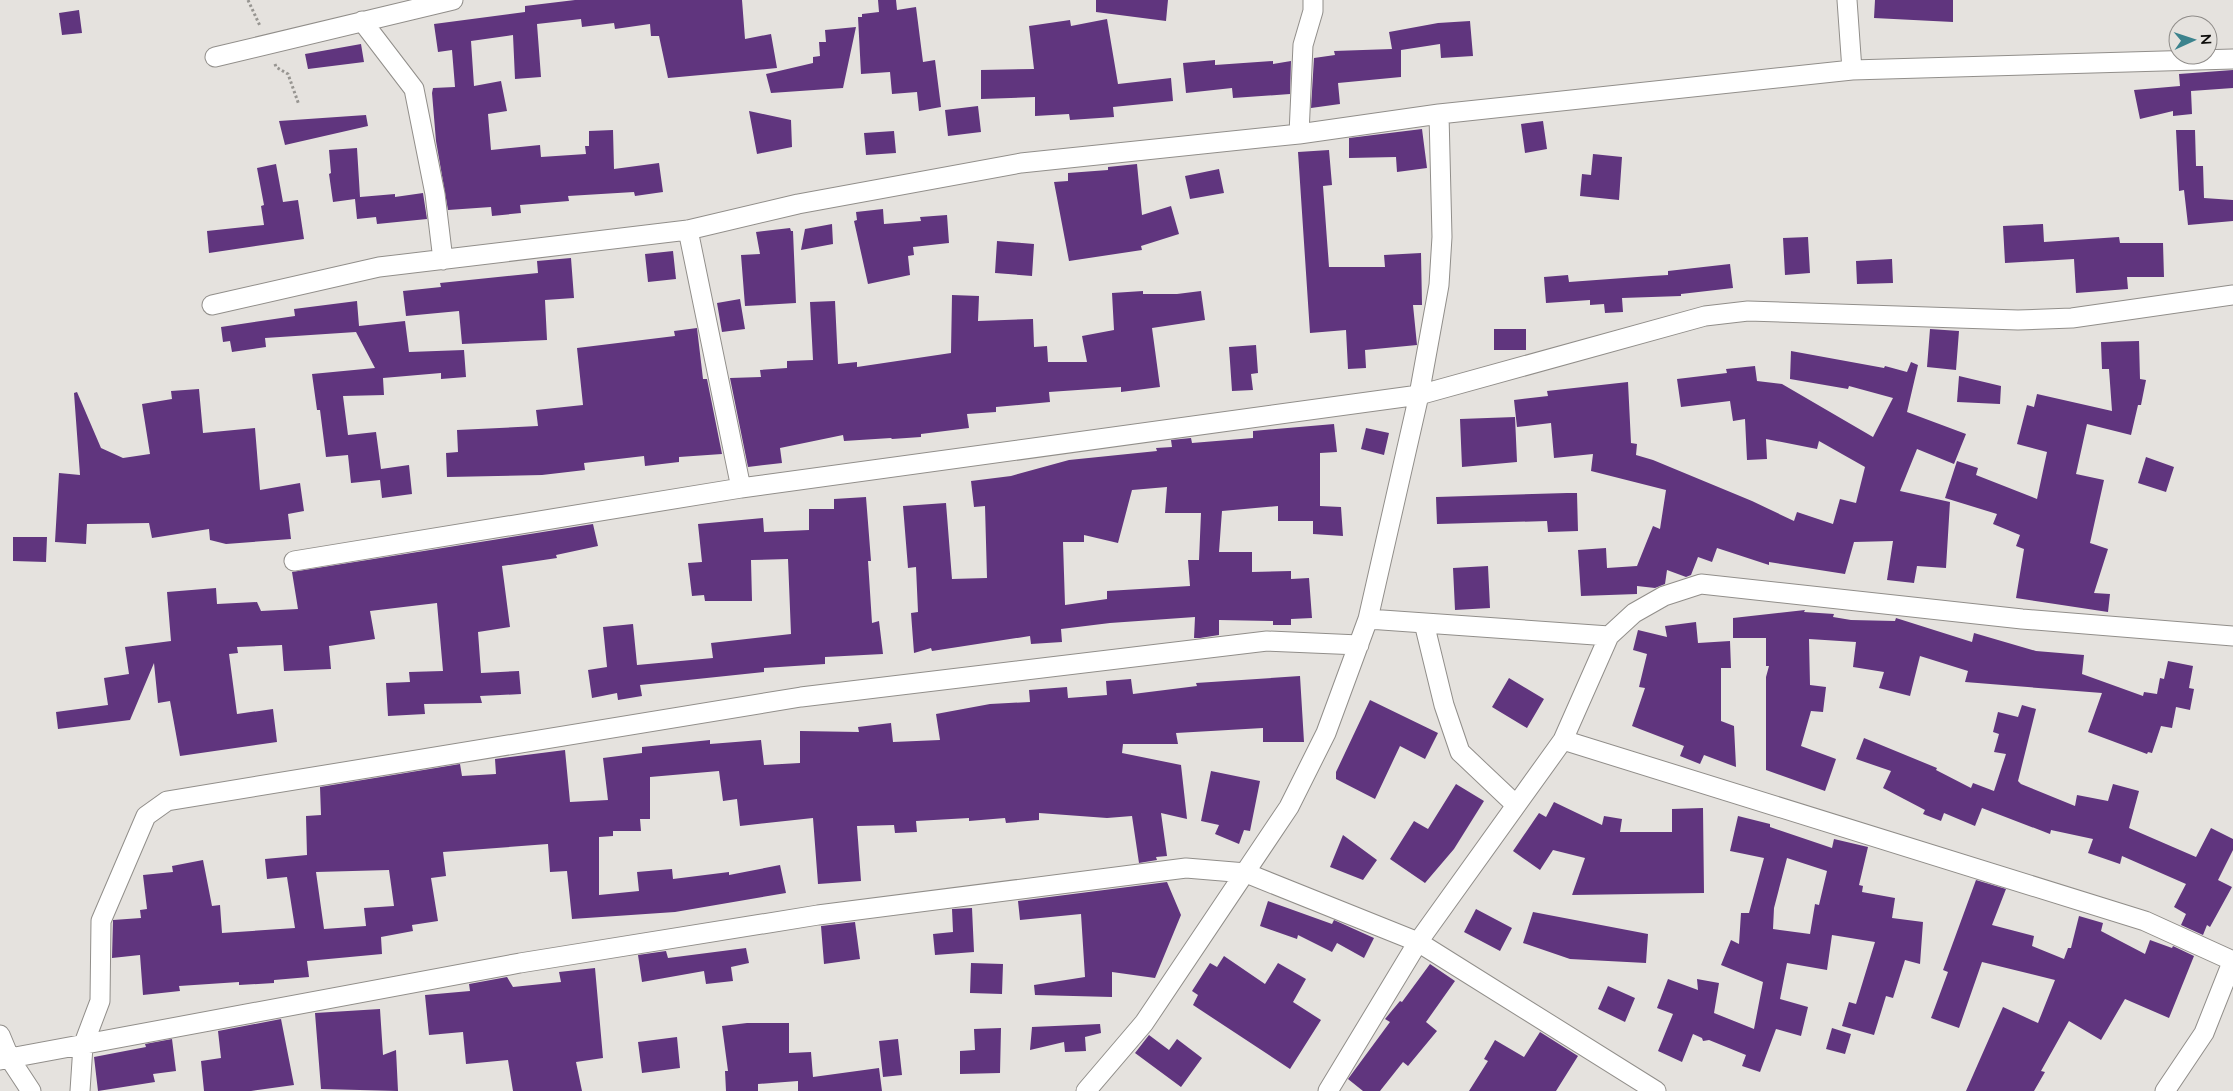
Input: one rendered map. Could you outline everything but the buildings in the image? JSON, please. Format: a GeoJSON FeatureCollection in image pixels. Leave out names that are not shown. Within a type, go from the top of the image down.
{"type":"FeatureCollection","features":[{"type":"Feature","properties":{"kind":"street"},"geometry":{"type":"LineString","coordinates":[[215,57],[453,0]]}},
{"type":"Feature","properties":{"kind":"street"},"geometry":{"type":"LineString","coordinates":[[1298,134],[1303,45],[1313,11],[1314,0]]}},
{"type":"Feature","properties":{"kind":"street"},"geometry":{"type":"LineString","coordinates":[[1847,0],[1852,70]]}},
{"type":"Feature","properties":{"kind":"street"},"geometry":{"type":"LineString","coordinates":[[362,21],[414,89],[435,194],[443,260]]}},
{"type":"Feature","properties":{"kind":"street"},"geometry":{"type":"LineString","coordinates":[[212,305],[379,267],[688,230],[798,204],[1021,162],[1298,134],[1439,114],[1852,70],[2233,59]]}},
{"type":"Feature","properties":{"kind":"street"},"geometry":{"type":"LineString","coordinates":[[1086,1091],[1144,1024],[1290,807],[1326,733],[1359,645],[1368,619],[1419,395],[1439,285],[1442,237],[1439,114]]}},
{"type":"Feature","properties":{"kind":"street"},"geometry":{"type":"LineString","coordinates":[[688,230],[741,488]]}},
{"type":"Feature","properties":{"kind":"street"},"geometry":{"type":"LineString","coordinates":[[294,562],[741,488],[1419,395],[1705,316],[1748,310],[2027,319],[2072,318],[2233,295]]}},
{"type":"Feature","properties":{"kind":"street"},"geometry":{"type":"LineString","coordinates":[[1328,1091],[1418,942],[1563,740],[1609,636],[1634,613],[1664,596],[1701,584],[2022,618],[2233,636]]}},
{"type":"Feature","properties":{"kind":"street"},"geometry":{"type":"LineString","coordinates":[[1368,619],[1609,636]]}},
{"type":"Feature","properties":{"kind":"street"},"geometry":{"type":"LineString","coordinates":[[1424,623],[1444,705],[1460,752],[1516,805]]}},
{"type":"Feature","properties":{"kind":"street"},"geometry":{"type":"LineString","coordinates":[[80,1091],[83,1046],[100,1001],[101,921],[146,816],[167,801],[801,697],[1267,641],[1359,645]]}},
{"type":"Feature","properties":{"kind":"street"},"geometry":{"type":"LineString","coordinates":[[1563,740],[2145,921],[2233,961],[2204,1034],[2165,1091]]}},
{"type":"Feature","properties":{"kind":"street"},"geometry":{"type":"LineString","coordinates":[[5,1060],[520,963],[818,915],[1186,868],[1246,873],[1418,942],[1656,1091]]}},
{"type":"Feature","properties":{"kind":"street"},"geometry":{"type":"LineString","coordinates":[[0,1035],[5,1060],[31,1091]]}},
{"type":"Feature","properties":{"kind":"path"},"geometry":{"type":"LineString","coordinates":[[248,0],[269,44],[276,67],[288,74],[299,105]]}}]}
